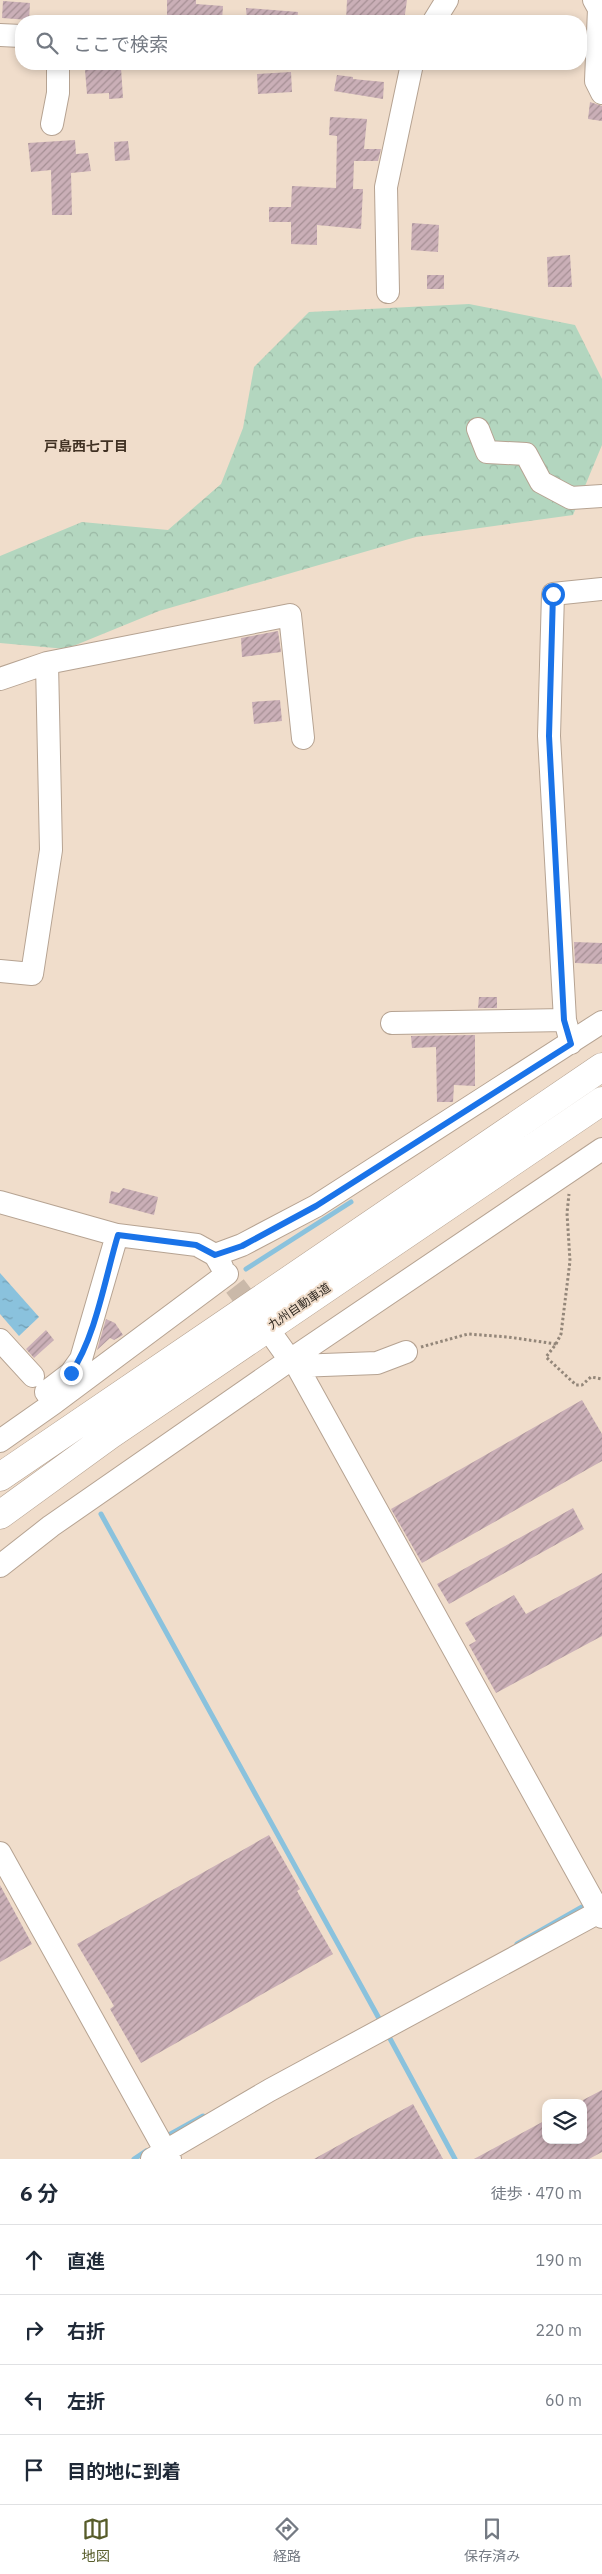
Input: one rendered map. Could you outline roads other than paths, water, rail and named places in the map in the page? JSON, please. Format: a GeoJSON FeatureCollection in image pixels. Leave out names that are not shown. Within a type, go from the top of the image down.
{"type":"FeatureCollection","features":[{"type":"Feature","properties":{"kind":"highway"},"geometry":{"type":"LineString","coordinates":[[0,1477],[602,1067]]}},
{"type":"Feature","properties":{"kind":"highway","name":"九州自動車道"},"geometry":{"type":"LineString","coordinates":[[0,1516],[110,1436],[602,1101]]}},
{"type":"Feature","properties":{"kind":"street"},"geometry":{"type":"LineString","coordinates":[[438,15],[447,0]]}},
{"type":"Feature","properties":{"kind":"street"},"geometry":{"type":"LineString","coordinates":[[594,0],[599,9],[596,81],[602,93]]}},
{"type":"Feature","properties":{"kind":"street"},"geometry":{"type":"LineString","coordinates":[[0,35],[15,36]]}},
{"type":"Feature","properties":{"kind":"street"},"geometry":{"type":"LineString","coordinates":[[52,124],[58,93],[58,70]]}},
{"type":"Feature","properties":{"kind":"street"},"geometry":{"type":"LineString","coordinates":[[388,292],[386,187],[411,70]]}},
{"type":"Feature","properties":{"kind":"street"},"geometry":{"type":"LineString","coordinates":[[478,429],[487,452],[526,454],[541,482],[563,494],[571,498],[602,496]]}},
{"type":"Feature","properties":{"kind":"street"},"geometry":{"type":"LineString","coordinates":[[571,1044],[564,1020],[549,736],[553,594],[602,589]]}},
{"type":"Feature","properties":{"kind":"street"},"geometry":{"type":"LineString","coordinates":[[0,679],[47,663],[290,615],[303,738]]}},
{"type":"Feature","properties":{"kind":"street"},"geometry":{"type":"LineString","coordinates":[[0,971],[32,974],[51,850],[47,663]]}},
{"type":"Feature","properties":{"kind":"street"},"geometry":{"type":"LineString","coordinates":[[392,1023],[564,1020]]}},
{"type":"Feature","properties":{"kind":"street"},"geometry":{"type":"LineString","coordinates":[[0,1441],[44,1390],[226,1272],[242,1246],[316,1206],[571,1044],[602,1022]]}},
{"type":"Feature","properties":{"kind":"street"},"geometry":{"type":"LineString","coordinates":[[0,1566],[50,1526],[602,1149]]}},
{"type":"Feature","properties":{"kind":"street"},"geometry":{"type":"LineString","coordinates":[[0,1202],[118,1235],[196,1245],[226,1272]]}},
{"type":"Feature","properties":{"kind":"street"},"geometry":{"type":"LineString","coordinates":[[44,1390],[71,1373],[81,1359],[118,1235]]}},
{"type":"Feature","properties":{"kind":"street"},"geometry":{"type":"LineString","coordinates":[[0,1853],[162,2156],[270,2090],[600,1914],[294,1361],[275,1339]]}},
{"type":"Feature","properties":{"kind":"street"},"geometry":{"type":"LineString","coordinates":[[0,1340],[44,1390]]}},
{"type":"Feature","properties":{"kind":"street"},"geometry":{"type":"LineString","coordinates":[[294,1361],[377,1363],[406,1352]]}},
{"type":"Feature","properties":{"kind":"water"},"geometry":{"type":"Polygon","coordinates":[[[0,1273],[39,1317],[19,1336],[0,1314],[0,1273]]]}},
{"type":"Feature","properties":{"kind":"waterway"},"geometry":{"type":"LineString","coordinates":[[246,1269],[351,1202]]}},
{"type":"Feature","properties":{"kind":"waterway"},"geometry":{"type":"LineString","coordinates":[[101,1514],[381,2022]]}},
{"type":"Feature","properties":{"kind":"waterway"},"geometry":{"type":"LineString","coordinates":[[517,1944],[582,1907]]}},
{"type":"Feature","properties":{"kind":"waterway"},"geometry":{"type":"LineString","coordinates":[[387,2033],[455,2159]]}},
{"type":"Feature","properties":{"kind":"waterway"},"geometry":{"type":"LineString","coordinates":[[167,2136],[203,2116]]}},
{"type":"Feature","properties":{"kind":"waterway"},"geometry":{"type":"LineString","coordinates":[[134,2159],[146,2151]]}},
{"type":"Feature","properties":{"kind":"tunnel"},"geometry":{"type":"LineString","coordinates":[[235,1286],[261,1320]]}},
{"type":"Feature","properties":{"kind":"district","name":"戸島西七丁目"},"geometry":{"type":"Point","coordinates":[86,446]}}]}
